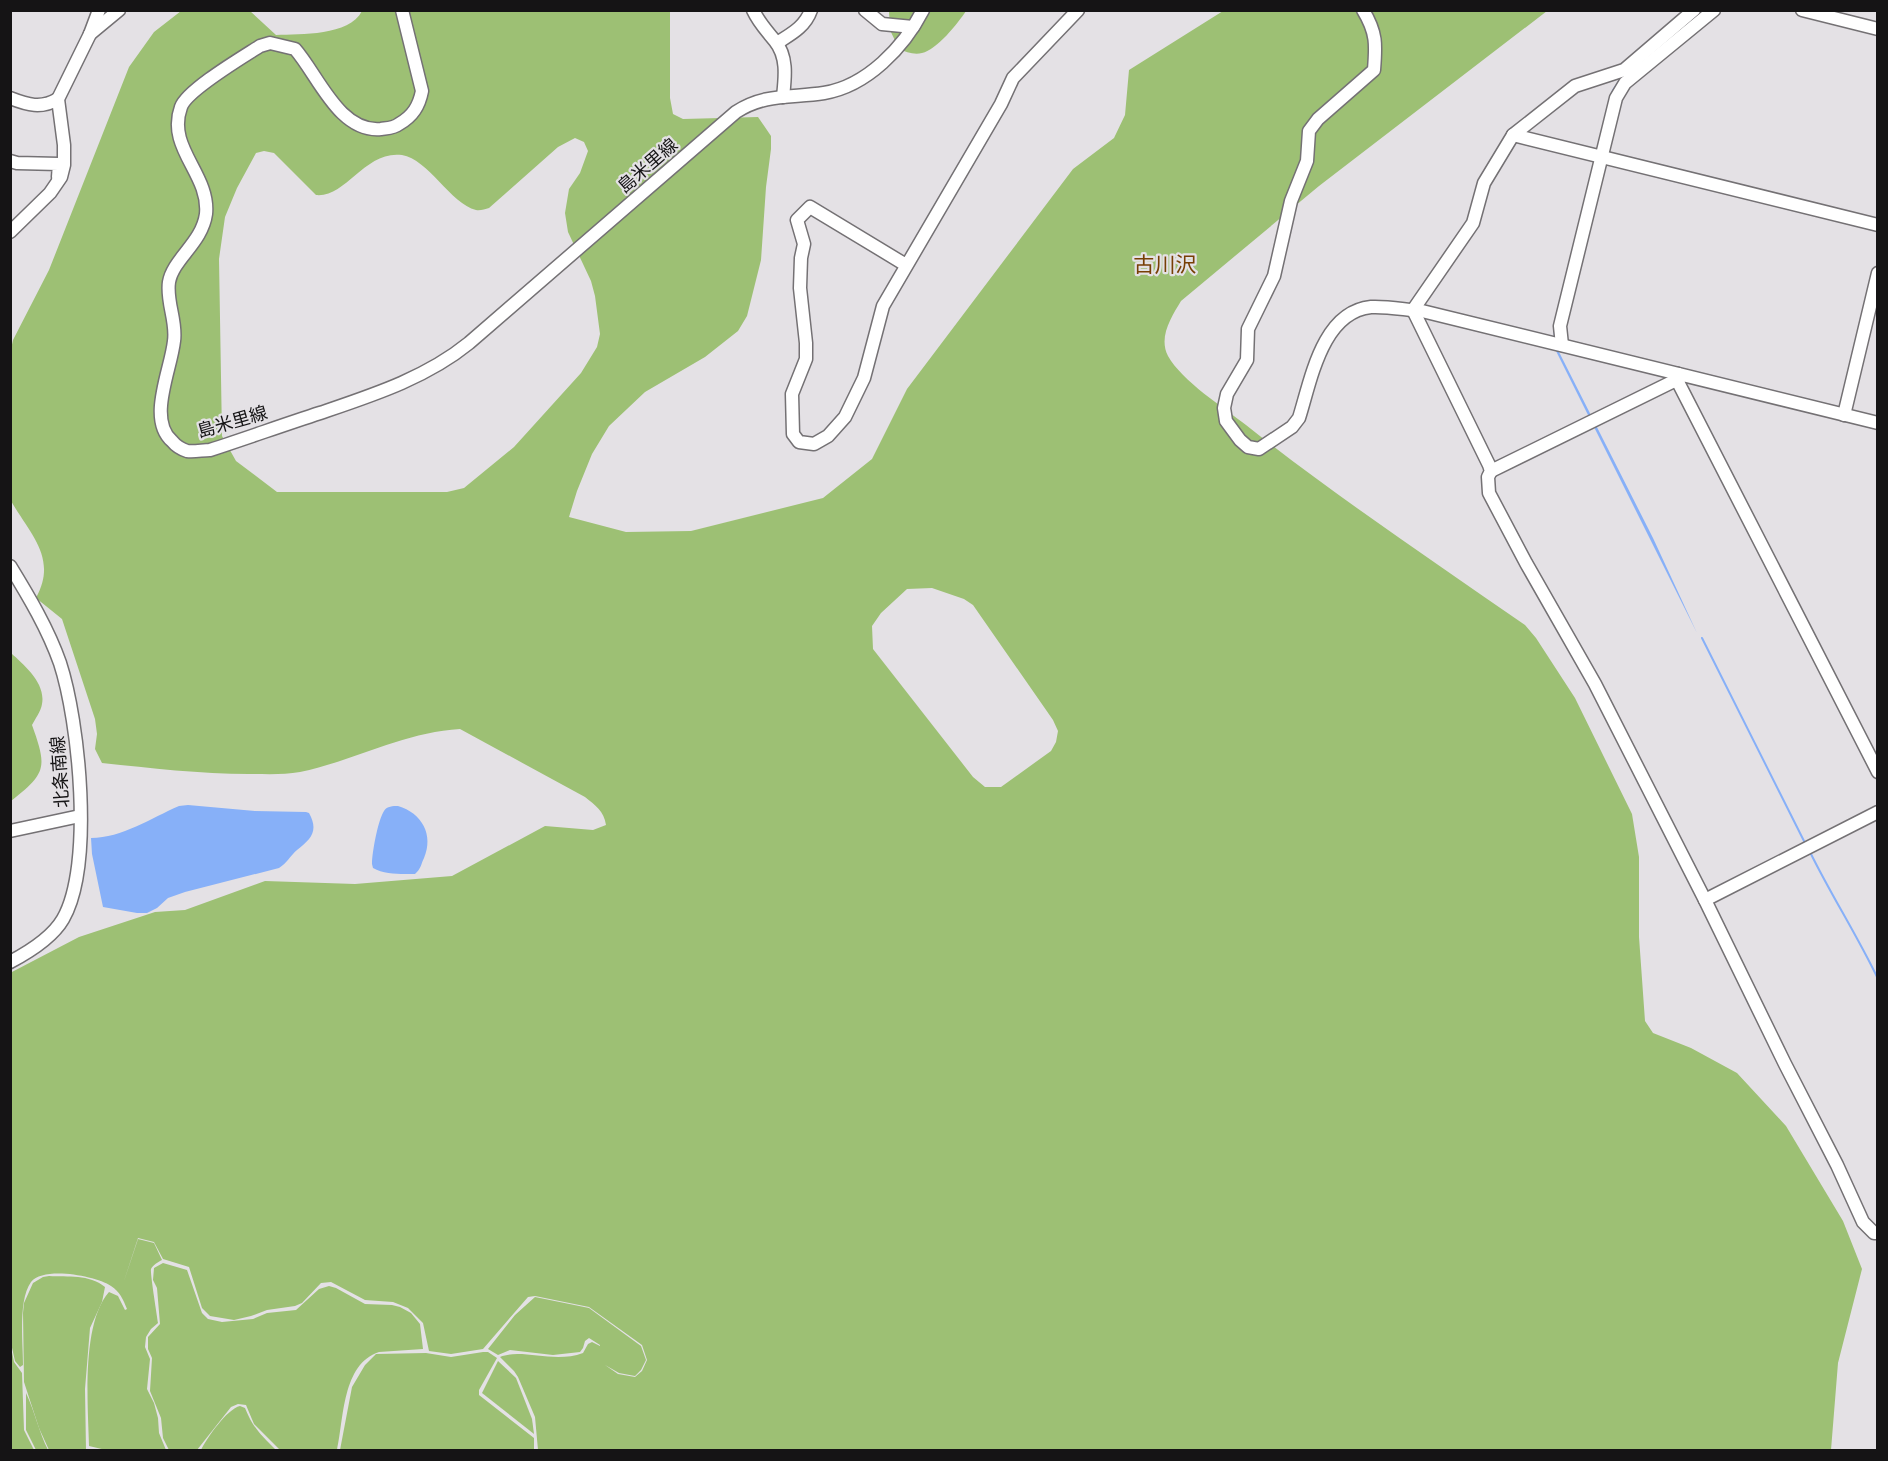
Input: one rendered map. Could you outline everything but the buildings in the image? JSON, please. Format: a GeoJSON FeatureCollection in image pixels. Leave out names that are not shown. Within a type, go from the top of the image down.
{"type":"FeatureCollection","features":[{"type":"Feature","properties":{"kind":"street"},"geometry":{"type":"LineString","coordinates":[[10,98],[29,105],[47,106],[58,99],[90,34],[99,10]]}},
{"type":"Feature","properties":{"kind":"street"},"geometry":{"type":"LineString","coordinates":[[90,34],[119,10]]}},
{"type":"Feature","properties":{"kind":"street","name":"島米里線"},"geometry":{"type":"LineString","coordinates":[[402,10],[422,91],[420,104],[407,120],[395,127],[376,129],[357,124],[344,115],[329,99],[295,49],[270,43],[260,46],[193,91],[181,104],[177,119],[177,132],[202,188],[206,201],[206,216],[194,244],[173,270],[169,282],[175,322],[174,341],[160,408],[160,421],[168,438],[178,447],[188,451],[210,450],[360,400],[406,382],[434,367],[470,343],[736,111],[750,102],[825,93],[854,85],[882,64],[913,27],[923,10]]}},
{"type":"Feature","properties":{"kind":"street"},"geometry":{"type":"LineString","coordinates":[[753,10],[760,25],[777,43],[784,57],[783,97]]}},
{"type":"Feature","properties":{"kind":"street"},"geometry":{"type":"LineString","coordinates":[[777,43],[798,30],[811,10]]}},
{"type":"Feature","properties":{"kind":"street"},"geometry":{"type":"LineString","coordinates":[[865,10],[882,24],[913,27]]}},
{"type":"Feature","properties":{"kind":"street"},"geometry":{"type":"LineString","coordinates":[[906,265],[810,207],[797,220],[804,244],[800,288],[806,343],[806,359],[792,394],[793,434],[799,442],[814,444],[828,436],[845,417],[864,378],[883,306],[1001,104],[1013,78],[1078,10]]}},
{"type":"Feature","properties":{"kind":"street"},"geometry":{"type":"LineString","coordinates":[[1363,10],[1372,25],[1376,39],[1374,70],[1318,119],[1309,131],[1307,161],[1291,201],[1274,276],[1248,329],[1246,360],[1227,394],[1224,408],[1226,421],[1248,447],[1259,449],[1292,427],[1299,418],[1320,350],[1326,338],[1345,317],[1369,307],[1413,310],[1878,423]]}},
{"type":"Feature","properties":{"kind":"street"},"geometry":{"type":"LineString","coordinates":[[1413,310],[1473,223],[1484,183],[1513,135],[1575,86],[1624,70],[1694,10]]}},
{"type":"Feature","properties":{"kind":"street"},"geometry":{"type":"LineString","coordinates":[[1562,345],[1560,326],[1616,98],[1625,83],[1714,10]]}},
{"type":"Feature","properties":{"kind":"street"},"geometry":{"type":"LineString","coordinates":[[1802,10],[1878,29]]}},
{"type":"Feature","properties":{"kind":"street"},"geometry":{"type":"LineString","coordinates":[[10,232],[38,206],[58,181],[64,165],[64,145],[58,99]]}},
{"type":"Feature","properties":{"kind":"street"},"geometry":{"type":"LineString","coordinates":[[1513,135],[1878,225]]}},
{"type":"Feature","properties":{"kind":"street"},"geometry":{"type":"LineString","coordinates":[[10,161],[59,164],[58,181]]}},
{"type":"Feature","properties":{"kind":"street"},"geometry":{"type":"LineString","coordinates":[[1844,414],[1878,273]]}},
{"type":"Feature","properties":{"kind":"street"},"geometry":{"type":"LineString","coordinates":[[1413,310],[1491,471]]}},
{"type":"Feature","properties":{"kind":"street"},"geometry":{"type":"LineString","coordinates":[[1678,374],[1674,381],[1491,471],[1488,477],[1489,492],[1526,564],[1595,684],[1838,1165],[1863,1222],[1874,1233],[1878,1233]]}},
{"type":"Feature","properties":{"kind":"street"},"geometry":{"type":"LineString","coordinates":[[1678,374],[1679,384],[1878,772]]}},
{"type":"Feature","properties":{"kind":"street","name":"北条南線"},"geometry":{"type":"LineString","coordinates":[[10,566],[47,631],[60,664],[75,735],[80,816],[78,871],[72,897],[62,920],[45,939],[10,962]]}},
{"type":"Feature","properties":{"kind":"street"},"geometry":{"type":"LineString","coordinates":[[1705,900],[1878,812]]}},
{"type":"Feature","properties":{"kind":"street"},"geometry":{"type":"LineString","coordinates":[[10,831],[80,816]]}},
{"type":"Feature","properties":{"kind":"green space"},"geometry":{"type":"Polygon","coordinates":[[[181,11],[250,11],[276,35],[311,34],[336,29],[356,19],[362,11],[670,11],[670,98],[673,114],[683,119],[758,117],[771,136],[771,149],[761,260],[747,316],[738,331],[705,357],[645,392],[609,426],[592,454],[577,491],[569,517],[626,532],[691,531],[823,498],[872,459],[907,389],[1073,169],[1114,138],[1125,115],[1129,70],[1223,11],[1547,11],[1319,186],[1181,301],[1167,327],[1165,349],[1183,375],[1215,402],[1349,502],[1525,625],[1575,698],[1632,814],[1639,857],[1639,937],[1645,1021],[1653,1033],[1691,1048],[1737,1073],[1786,1126],[1843,1221],[1862,1269],[1838,1363],[1831,1450],[538,1450],[535,1417],[518,1377],[500,1357],[518,1354],[550,1357],[572,1356],[583,1353],[588,1344],[592,1342],[600,1345],[589,1338],[580,1352],[553,1355],[510,1350],[498,1355],[488,1349],[515,1315],[535,1297],[589,1308],[641,1346],[646,1360],[635,1376],[619,1373],[605,1365],[618,1374],[635,1377],[642,1371],[647,1360],[642,1345],[589,1307],[535,1296],[528,1297],[483,1349],[451,1354],[429,1351],[423,1323],[408,1308],[393,1302],[365,1300],[331,1282],[321,1283],[302,1303],[295,1306],[267,1310],[234,1320],[210,1316],[202,1308],[189,1267],[163,1259],[154,1242],[138,1238],[123,1284],[138,1239],[154,1243],[162,1260],[151,1269],[158,1323],[146,1337],[145,1347],[150,1359],[147,1389],[154,1403],[159,1433],[166,1450],[106,1450],[89,1446],[90,1344],[100,1306],[109,1292],[118,1296],[125,1310],[127,1309],[119,1293],[104,1282],[83,1276],[47,1274],[38,1277],[31,1282],[24,1299],[23,1365],[20,1367],[15,1361],[10,1339],[10,973],[79,937],[155,912],[185,910],[265,881],[355,884],[452,876],[545,826],[593,830],[606,825],[601,812],[585,797],[460,729],[419,735],[320,767],[288,774],[212,773],[102,763],[95,749],[97,734],[95,719],[62,619],[36,598],[42,584],[43,558],[33,536],[11,501],[11,349],[13,340],[49,270],[129,67],[154,32],[181,11]],[[575,138],[558,147],[489,208],[479,210],[467,206],[458,199],[421,164],[402,155],[389,155],[377,160],[337,189],[327,194],[316,195],[274,153],[264,151],[256,153],[237,188],[225,217],[219,259],[222,436],[236,461],[277,492],[447,492],[464,488],[514,447],[581,373],[597,347],[600,334],[591,281],[568,232],[565,213],[569,189],[580,173],[588,151],[584,142],[575,138]],[[932,588],[907,589],[881,613],[872,626],[873,649],[973,777],[985,787],[1001,787],[1051,751],[1058,731],[1053,720],[973,605],[964,599],[932,588]]]}},
{"type":"Feature","properties":{"kind":"green space"},"geometry":{"type":"Polygon","coordinates":[[[889,11],[966,11],[940,42],[928,51],[916,54],[899,49],[890,30],[889,11]]]}},
{"type":"Feature","properties":{"kind":"green space"},"geometry":{"type":"Polygon","coordinates":[[[11,653],[33,675],[41,689],[42,704],[32,725],[40,751],[41,768],[32,783],[11,801],[11,653]]]}},
{"type":"Feature","properties":{"kind":"green space"},"geometry":{"type":"Polygon","coordinates":[[[163,1263],[187,1270],[202,1313],[208,1319],[222,1322],[253,1319],[267,1313],[296,1310],[319,1289],[329,1286],[365,1304],[392,1305],[411,1313],[420,1324],[423,1349],[379,1352],[367,1358],[358,1368],[347,1394],[337,1450],[280,1450],[254,1424],[246,1405],[238,1404],[231,1407],[197,1450],[169,1450],[163,1438],[161,1418],[150,1391],[152,1358],[148,1349],[148,1337],[160,1324],[157,1288],[153,1280],[154,1268],[163,1263]]]}},
{"type":"Feature","properties":{"kind":"green space"},"geometry":{"type":"Polygon","coordinates":[[[49,1276],[85,1278],[105,1287],[102,1302],[90,1328],[85,1389],[86,1450],[49,1450],[24,1382],[24,1303],[33,1283],[49,1276]]]}},
{"type":"Feature","properties":{"kind":"green space"},"geometry":{"type":"Polygon","coordinates":[[[11,1347],[14,1362],[22,1373],[24,1430],[34,1450],[11,1450],[11,1347]]]}},
{"type":"Feature","properties":{"kind":"green space"},"geometry":{"type":"Polygon","coordinates":[[[488,1352],[497,1358],[479,1390],[479,1395],[534,1438],[534,1450],[340,1450],[352,1387],[365,1365],[376,1354],[426,1353],[451,1357],[488,1352]]]}},
{"type":"Feature","properties":{"kind":"green space"},"geometry":{"type":"Polygon","coordinates":[[[498,1361],[516,1378],[532,1419],[534,1434],[482,1393],[498,1361]]]}},
{"type":"Feature","properties":{"kind":"green space"},"geometry":{"type":"Polygon","coordinates":[[[26,1393],[48,1450],[36,1450],[26,1430],[26,1393]]]}},
{"type":"Feature","properties":{"kind":"green space"},"geometry":{"type":"Polygon","coordinates":[[[240,1406],[245,1408],[258,1431],[276,1450],[201,1450],[229,1412],[240,1406]]]}},
{"type":"Feature","properties":{"kind":"water"},"geometry":{"type":"Polygon","coordinates":[[[1702,11],[1706,11],[1624,78],[1558,350],[1653,538],[1697,633],[1555,349],[1553,326],[1612,90],[1620,78],[1702,11]]]}},
{"type":"Feature","properties":{"kind":"water"},"geometry":{"type":"Polygon","coordinates":[[[179,806],[255,811],[306,812],[312,819],[313,830],[306,842],[279,868],[185,892],[168,898],[147,913],[103,907],[91,838],[114,835],[179,806]]]}},
{"type":"Feature","properties":{"kind":"water"},"geometry":{"type":"Polygon","coordinates":[[[398,806],[419,819],[424,826],[428,841],[421,866],[415,874],[388,873],[373,868],[372,864],[374,845],[382,815],[387,808],[398,806]]]}},
{"type":"Feature","properties":{"kind":"waterway"},"geometry":{"type":"LineString","coordinates":[[1702,638],[1806,845]]}},
{"type":"Feature","properties":{"kind":"waterway"},"geometry":{"type":"LineString","coordinates":[[1810,852],[1878,979]]}},
{"type":"Feature","properties":{"kind":"district","name":"古川沢"},"geometry":{"type":"Point","coordinates":[1165,263]}}]}
